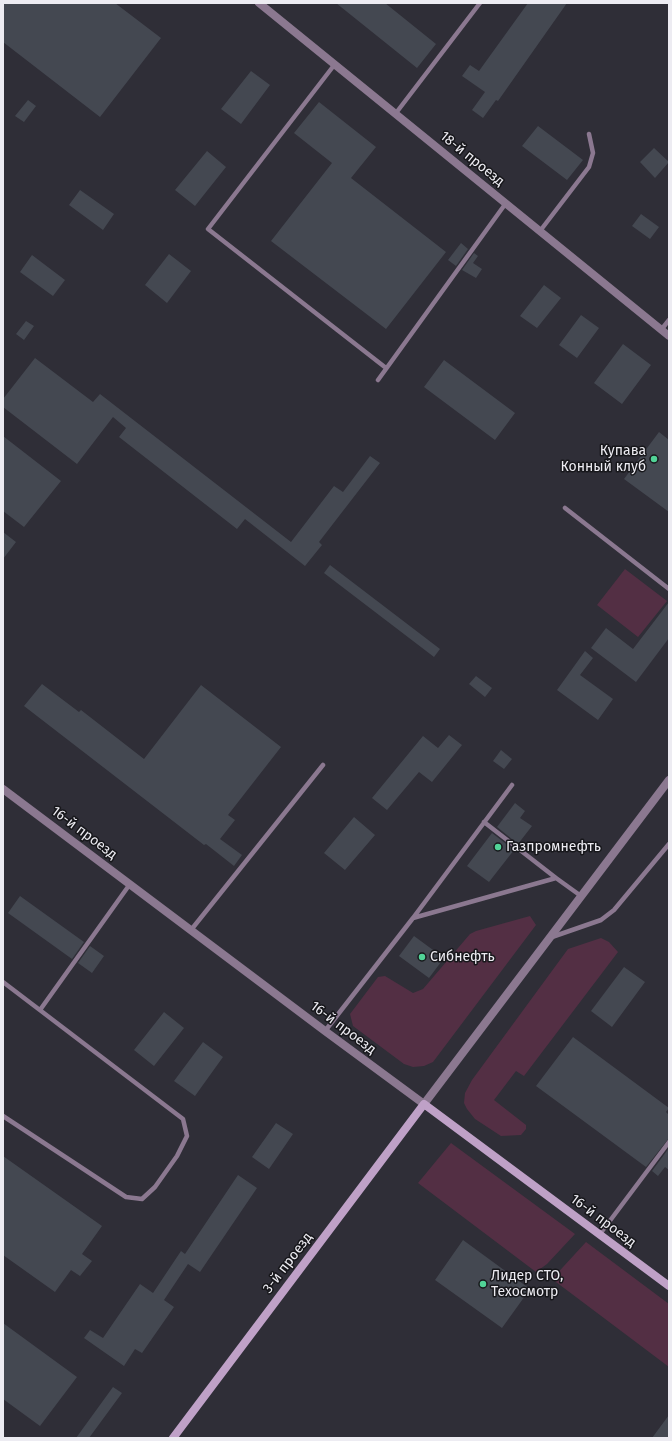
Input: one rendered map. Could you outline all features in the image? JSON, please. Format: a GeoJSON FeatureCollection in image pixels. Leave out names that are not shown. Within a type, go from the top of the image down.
{"type":"FeatureCollection","features":[{"type":"Feature","properties":{"kind":"street","name":"18-й проезд"},"geometry":{"type":"LineString","coordinates":[[259,3],[669,336]]}},
{"type":"Feature","properties":{"kind":"street"},"geometry":{"type":"LineString","coordinates":[[424,1104],[548,938],[669,780]]}},
{"type":"Feature","properties":{"kind":"street","name":"16-й проезд"},"geometry":{"type":"LineString","coordinates":[[3,789],[325,1031],[669,1286]]}},
{"type":"Feature","properties":{"kind":"street","name":"3-й проезд"},"geometry":{"type":"LineString","coordinates":[[174,1438],[424,1104]]}},
{"type":"Feature","properties":{"kind":"lane"},"geometry":{"type":"LineString","coordinates":[[396,113],[480,3]]}},
{"type":"Feature","properties":{"kind":"lane"},"geometry":{"type":"LineString","coordinates":[[335,64],[208,229],[386,368]]}},
{"type":"Feature","properties":{"kind":"lane"},"geometry":{"type":"LineString","coordinates":[[540,231],[589,167],[593,153],[589,134]]}},
{"type":"Feature","properties":{"kind":"lane"},"geometry":{"type":"LineString","coordinates":[[378,380],[506,203]]}},
{"type":"Feature","properties":{"kind":"lane"},"geometry":{"type":"LineString","coordinates":[[661,330],[669,320]]}},
{"type":"Feature","properties":{"kind":"lane"},"geometry":{"type":"LineString","coordinates":[[565,508],[669,589]]}},
{"type":"Feature","properties":{"kind":"lane"},"geometry":{"type":"LineString","coordinates":[[191,930],[323,765]]}},
{"type":"Feature","properties":{"kind":"lane"},"geometry":{"type":"LineString","coordinates":[[325,1031],[413,918],[512,785]]}},
{"type":"Feature","properties":{"kind":"lane"},"geometry":{"type":"LineString","coordinates":[[484,822],[581,896]]}},
{"type":"Feature","properties":{"kind":"lane"},"geometry":{"type":"LineString","coordinates":[[548,938],[601,920],[614,910],[669,844]]}},
{"type":"Feature","properties":{"kind":"lane"},"geometry":{"type":"LineString","coordinates":[[413,918],[556,878]]}},
{"type":"Feature","properties":{"kind":"lane"},"geometry":{"type":"LineString","coordinates":[[40,1010],[130,884]]}},
{"type":"Feature","properties":{"kind":"lane"},"geometry":{"type":"LineString","coordinates":[[3,982],[183,1119],[188,1136],[177,1156],[155,1187],[142,1199],[126,1197],[3,1116]]}},
{"type":"Feature","properties":{"kind":"lane"},"geometry":{"type":"LineString","coordinates":[[600,1234],[669,1142]]}},
{"type":"Feature","properties":{"kind":"shaded area"},"geometry":{"type":"Polygon","coordinates":[[[625,569],[667,601],[638,637],[597,605],[625,569]]]}},
{"type":"Feature","properties":{"kind":"shaded area"},"geometry":{"type":"Polygon","coordinates":[[[530,916],[536,925],[433,1062],[424,1066],[413,1067],[404,1064],[353,1026],[350,1014],[378,977],[385,976],[413,993],[423,989],[470,934],[530,916]]]}},
{"type":"Feature","properties":{"kind":"shaded area"},"geometry":{"type":"Polygon","coordinates":[[[601,938],[609,942],[618,952],[524,1076],[516,1071],[494,1100],[526,1125],[526,1129],[521,1135],[501,1136],[475,1119],[464,1103],[465,1093],[472,1080],[568,949],[601,938]]]}},
{"type":"Feature","properties":{"kind":"shaded area"},"geometry":{"type":"Polygon","coordinates":[[[451,1143],[575,1234],[547,1264],[536,1272],[418,1183],[451,1143]]]}},
{"type":"Feature","properties":{"kind":"shaded area"},"geometry":{"type":"Polygon","coordinates":[[[586,1242],[669,1304],[669,1367],[552,1279],[586,1242]]]}},
{"type":"Feature","properties":{"kind":"building"},"geometry":{"type":"Polygon","coordinates":[[[3,3],[115,3],[161,38],[100,117],[3,42],[3,3]]]}},
{"type":"Feature","properties":{"kind":"building"},"geometry":{"type":"Polygon","coordinates":[[[336,3],[385,3],[436,44],[417,68],[336,3]]]}},
{"type":"Feature","properties":{"kind":"building"},"geometry":{"type":"Polygon","coordinates":[[[528,3],[567,3],[498,101],[496,100],[483,118],[472,110],[485,92],[462,76],[470,65],[479,71],[528,3]]]}},
{"type":"Feature","properties":{"kind":"building"},"geometry":{"type":"Polygon","coordinates":[[[251,71],[270,85],[241,124],[221,109],[251,71]]]}},
{"type":"Feature","properties":{"kind":"building"},"geometry":{"type":"Polygon","coordinates":[[[28,100],[36,106],[24,122],[15,116],[28,100]]]}},
{"type":"Feature","properties":{"kind":"building"},"geometry":{"type":"Polygon","coordinates":[[[319,102],[376,147],[351,178],[446,252],[386,329],[271,241],[332,163],[294,133],[319,102]]]}},
{"type":"Feature","properties":{"kind":"building"},"geometry":{"type":"Polygon","coordinates":[[[538,126],[583,160],[567,180],[522,146],[538,126]]]}},
{"type":"Feature","properties":{"kind":"building"},"geometry":{"type":"Polygon","coordinates":[[[654,148],[669,162],[655,178],[640,162],[654,148]]]}},
{"type":"Feature","properties":{"kind":"building"},"geometry":{"type":"Polygon","coordinates":[[[207,151],[226,167],[195,206],[175,190],[207,151]]]}},
{"type":"Feature","properties":{"kind":"building"},"geometry":{"type":"Polygon","coordinates":[[[80,190],[114,214],[103,230],[69,205],[80,190]]]}},
{"type":"Feature","properties":{"kind":"building"},"geometry":{"type":"Polygon","coordinates":[[[641,214],[659,227],[650,239],[632,226],[641,214]]]}},
{"type":"Feature","properties":{"kind":"building"},"geometry":{"type":"Polygon","coordinates":[[[461,243],[468,249],[456,266],[448,260],[461,243]]]}},
{"type":"Feature","properties":{"kind":"building"},"geometry":{"type":"Polygon","coordinates":[[[474,253],[478,256],[473,263],[482,269],[476,278],[462,270],[474,253]]]}},
{"type":"Feature","properties":{"kind":"building"},"geometry":{"type":"Polygon","coordinates":[[[169,254],[191,271],[167,303],[145,285],[169,254]]]}},
{"type":"Feature","properties":{"kind":"building"},"geometry":{"type":"Polygon","coordinates":[[[32,255],[65,280],[53,296],[20,272],[32,255]]]}},
{"type":"Feature","properties":{"kind":"building"},"geometry":{"type":"Polygon","coordinates":[[[544,285],[561,298],[537,328],[520,316],[544,285]]]}},
{"type":"Feature","properties":{"kind":"building"},"geometry":{"type":"Polygon","coordinates":[[[581,315],[599,328],[577,358],[559,345],[581,315]]]}},
{"type":"Feature","properties":{"kind":"building"},"geometry":{"type":"Polygon","coordinates":[[[26,321],[34,326],[24,340],[16,334],[26,321]]]}},
{"type":"Feature","properties":{"kind":"building"},"geometry":{"type":"Polygon","coordinates":[[[623,344],[651,365],[622,404],[594,383],[623,344]]]}},
{"type":"Feature","properties":{"kind":"building"},"geometry":{"type":"Polygon","coordinates":[[[35,358],[93,402],[100,394],[291,542],[334,486],[343,492],[370,456],[380,463],[319,542],[322,545],[305,566],[245,519],[237,529],[119,437],[126,428],[113,417],[77,464],[3,407],[3,399],[35,358]]]}},
{"type":"Feature","properties":{"kind":"building"},"geometry":{"type":"Polygon","coordinates":[[[444,360],[515,413],[495,440],[424,387],[444,360]]]}},
{"type":"Feature","properties":{"kind":"building","name":"Купава Конный клуб"},"geometry":{"type":"Polygon","coordinates":[[[659,432],[669,440],[669,512],[624,479],[659,432]]]}},
{"type":"Feature","properties":{"kind":"building"},"geometry":{"type":"Polygon","coordinates":[[[3,436],[61,481],[24,527],[3,511],[3,436]]]}},
{"type":"Feature","properties":{"kind":"building"},"geometry":{"type":"Polygon","coordinates":[[[3,532],[16,542],[3,559],[3,532]]]}},
{"type":"Feature","properties":{"kind":"building"},"geometry":{"type":"Polygon","coordinates":[[[330,565],[440,649],[434,657],[324,573],[330,565]]]}},
{"type":"Feature","properties":{"kind":"building"},"geometry":{"type":"Polygon","coordinates":[[[669,602],[669,638],[636,682],[591,648],[606,628],[633,649],[669,602]]]}},
{"type":"Feature","properties":{"kind":"building"},"geometry":{"type":"Polygon","coordinates":[[[585,651],[593,658],[580,675],[613,699],[598,720],[557,690],[585,651]]]}},
{"type":"Feature","properties":{"kind":"building"},"geometry":{"type":"Polygon","coordinates":[[[476,676],[492,688],[485,697],[469,684],[476,676]]]}},
{"type":"Feature","properties":{"kind":"building"},"geometry":{"type":"Polygon","coordinates":[[[42,684],[79,712],[81,710],[144,759],[201,685],[281,747],[228,815],[235,820],[220,839],[242,855],[234,866],[206,844],[204,845],[24,706],[42,684]]]}},
{"type":"Feature","properties":{"kind":"building"},"geometry":{"type":"Polygon","coordinates":[[[449,735],[462,745],[432,782],[419,772],[387,810],[372,798],[423,736],[438,748],[449,735]]]}},
{"type":"Feature","properties":{"kind":"building"},"geometry":{"type":"Polygon","coordinates":[[[501,750],[512,759],[504,769],[493,761],[501,750]]]}},
{"type":"Feature","properties":{"kind":"building"},"geometry":{"type":"Polygon","coordinates":[[[515,803],[525,811],[520,818],[532,826],[518,844],[497,827],[515,803]]]}},
{"type":"Feature","properties":{"kind":"building"},"geometry":{"type":"Polygon","coordinates":[[[354,817],[375,835],[345,870],[324,853],[354,817]]]}},
{"type":"Feature","properties":{"kind":"building"},"geometry":{"type":"Polygon","coordinates":[[[492,833],[514,850],[489,882],[467,866],[492,833]]]}},
{"type":"Feature","properties":{"kind":"building"},"geometry":{"type":"Polygon","coordinates":[[[20,896],[84,942],[72,959],[8,913],[20,896]]]}},
{"type":"Feature","properties":{"kind":"building","name":"Сибнефть"},"geometry":{"type":"Polygon","coordinates":[[[414,936],[444,958],[429,978],[399,956],[414,936]]]}},
{"type":"Feature","properties":{"kind":"building"},"geometry":{"type":"Polygon","coordinates":[[[90,946],[104,956],[92,973],[78,963],[90,946]]]}},
{"type":"Feature","properties":{"kind":"building"},"geometry":{"type":"Polygon","coordinates":[[[624,967],[645,982],[612,1027],[591,1011],[624,967]]]}},
{"type":"Feature","properties":{"kind":"building"},"geometry":{"type":"Polygon","coordinates":[[[164,1012],[184,1028],[154,1066],[134,1050],[164,1012]]]}},
{"type":"Feature","properties":{"kind":"building"},"geometry":{"type":"Polygon","coordinates":[[[573,1037],[669,1108],[666,1112],[669,1115],[669,1138],[646,1167],[536,1086],[573,1037]]]}},
{"type":"Feature","properties":{"kind":"building"},"geometry":{"type":"Polygon","coordinates":[[[203,1042],[223,1057],[195,1096],[174,1081],[203,1042]]]}},
{"type":"Feature","properties":{"kind":"building"},"geometry":{"type":"Polygon","coordinates":[[[276,1123],[293,1134],[269,1169],[252,1157],[276,1123]]]}},
{"type":"Feature","properties":{"kind":"building"},"geometry":{"type":"Polygon","coordinates":[[[669,1148],[669,1170],[665,1167],[658,1176],[652,1171],[669,1148]]]}},
{"type":"Feature","properties":{"kind":"building"},"geometry":{"type":"Polygon","coordinates":[[[3,1156],[102,1226],[82,1254],[92,1261],[80,1276],[71,1270],[55,1292],[3,1255],[3,1156]]]}},
{"type":"Feature","properties":{"kind":"building"},"geometry":{"type":"Polygon","coordinates":[[[238,1175],[257,1188],[200,1272],[188,1264],[164,1300],[174,1307],[142,1353],[135,1349],[124,1366],[84,1338],[90,1330],[103,1338],[140,1284],[153,1293],[181,1251],[185,1254],[238,1175]]]}},
{"type":"Feature","properties":{"kind":"building","name":"Лидер СТО, Техосмотр"},"geometry":{"type":"Polygon","coordinates":[[[463,1240],[530,1289],[502,1328],[435,1280],[463,1240]]]}},
{"type":"Feature","properties":{"kind":"building"},"geometry":{"type":"Polygon","coordinates":[[[3,1323],[77,1377],[40,1426],[3,1399],[3,1323]]]}},
{"type":"Feature","properties":{"kind":"building"},"geometry":{"type":"Polygon","coordinates":[[[113,1387],[122,1393],[89,1438],[76,1438],[113,1387]]]}},
{"type":"Feature","properties":{"kind":"building"},"geometry":{"type":"Polygon","coordinates":[[[669,1415],[669,1438],[652,1438],[669,1415]]]}},
{"type":"Feature","properties":{"kind":"place","name":"Купава Конный клуб"},"geometry":{"type":"Point","coordinates":[654,459]}},
{"type":"Feature","properties":{"kind":"place","name":"Газпромнефть"},"geometry":{"type":"Point","coordinates":[498,847]}},
{"type":"Feature","properties":{"kind":"place","name":"Сибнефть"},"geometry":{"type":"Point","coordinates":[422,957]}},
{"type":"Feature","properties":{"kind":"place","name":"Лидер СТО, Техосмотр"},"geometry":{"type":"Point","coordinates":[483,1284]}}]}
